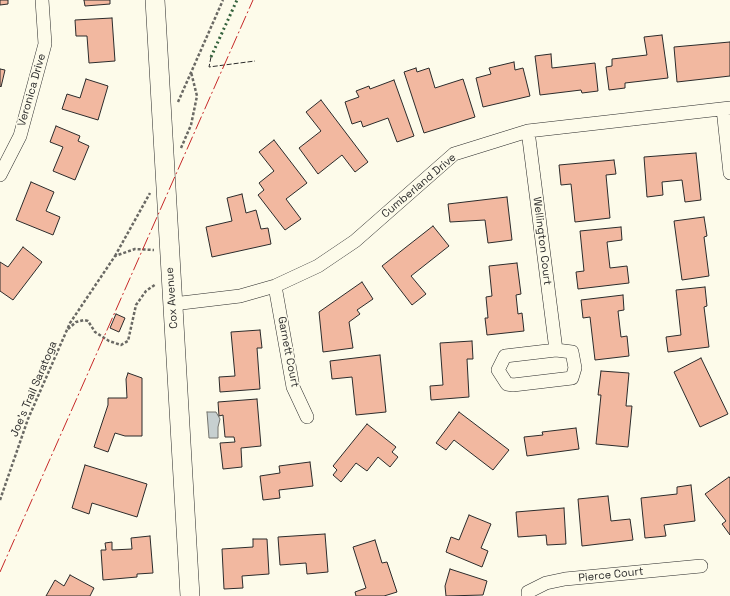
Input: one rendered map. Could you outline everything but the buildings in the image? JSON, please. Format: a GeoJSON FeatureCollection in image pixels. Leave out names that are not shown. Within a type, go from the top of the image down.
{"type":"FeatureCollection","features":[{"type":"Feature","properties":{"kind":"main road","name":"Cox Avenue"},"geometry":{"type":"LineString","coordinates":[[155,0],[190,596]]}},
{"type":"Feature","properties":{"kind":"street","name":"Veronica Drive"},"geometry":{"type":"LineString","coordinates":[[0,175],[20,136],[45,44],[42,0]]}},
{"type":"Feature","properties":{"kind":"street","name":"Cumberland Drive"},"geometry":{"type":"LineString","coordinates":[[173,304],[240,296],[275,286],[318,266],[355,241],[454,154],[528,131],[726,108]]}},
{"type":"Feature","properties":{"kind":"street"},"geometry":{"type":"LineString","coordinates":[[726,108],[730,173]]}},
{"type":"Feature","properties":{"kind":"street","name":"Wellington Court"},"geometry":{"type":"LineString","coordinates":[[528,131],[556,350]]}},
{"type":"Feature","properties":{"kind":"street","name":"Garnett Court"},"geometry":{"type":"LineString","coordinates":[[275,286],[293,387],[307,417]]}},
{"type":"Feature","properties":{"kind":"street"},"geometry":{"type":"LineString","coordinates":[[556,350],[572,352],[575,368],[572,378],[513,385],[507,384],[498,370],[505,356],[556,350]]}},
{"type":"Feature","properties":{"kind":"street","name":"Pierce Court"},"geometry":{"type":"LineString","coordinates":[[528,596],[528,592],[546,583],[566,579],[701,566]]}},
{"type":"Feature","properties":{"kind":"path"},"geometry":{"type":"LineString","coordinates":[[178,103],[223,0]]}},
{"type":"Feature","properties":{"kind":"path","name":"Joe's Trail Saratoga"},"geometry":{"type":"LineString","coordinates":[[0,500],[28,419],[67,329],[115,256],[136,249],[154,250]]}},
{"type":"Feature","properties":{"kind":"path"},"geometry":{"type":"LineString","coordinates":[[67,329],[76,322],[84,320],[88,321],[95,332],[109,341],[121,345],[128,341],[136,305],[146,291],[157,284]]}},
{"type":"Feature","properties":{"kind":"shaded area"},"geometry":{"type":"Polygon","coordinates":[[[207,412],[216,412],[220,419],[218,438],[209,438],[207,412]]]}},
{"type":"Feature","properties":{"kind":"hedge"},"geometry":{"type":"LineString","coordinates":[[211,57],[237,0]]}},
{"type":"Feature","properties":{"kind":"fence"},"geometry":{"type":"LineString","coordinates":[[211,57],[209,67],[255,61]]}},
{"type":"Feature","properties":{"kind":"power"},"geometry":{"type":"LineString","coordinates":[[0,572],[253,0]]}}]}
